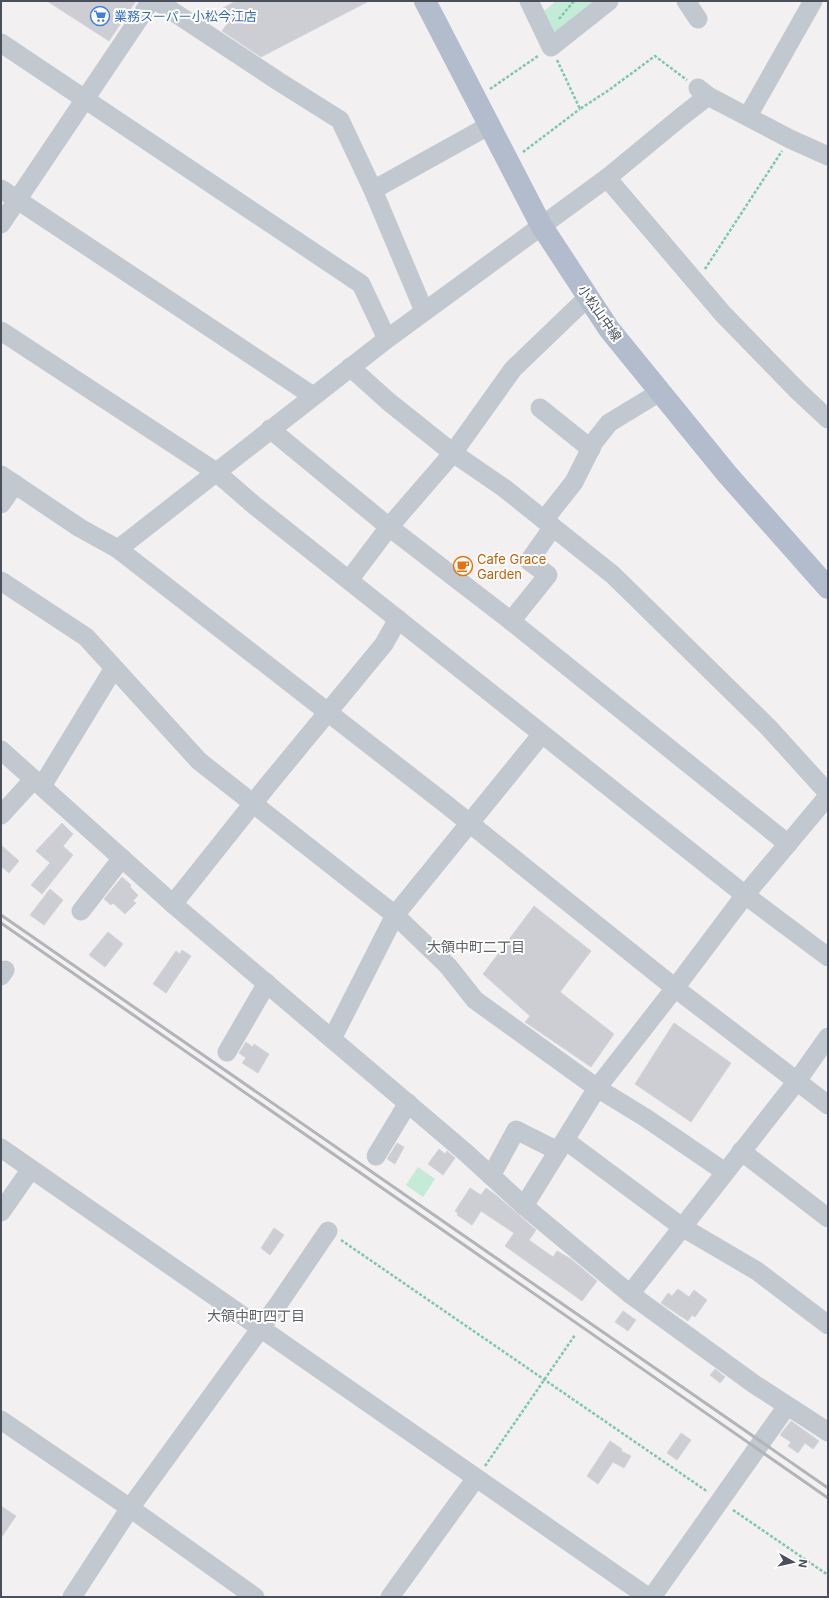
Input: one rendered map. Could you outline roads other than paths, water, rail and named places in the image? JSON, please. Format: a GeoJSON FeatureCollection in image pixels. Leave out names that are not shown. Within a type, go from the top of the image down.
{"type":"FeatureCollection","features":[{"type":"Feature","properties":{"kind":"main road","name":"小松山中線"},"geometry":{"type":"LineString","coordinates":[[425,1],[541,225],[609,329],[726,474],[828,588]]}},
{"type":"Feature","properties":{"kind":"street"},"geometry":{"type":"LineString","coordinates":[[1,224],[151,1]]}},
{"type":"Feature","properties":{"kind":"street"},"geometry":{"type":"LineString","coordinates":[[157,1],[340,120],[373,190],[424,311]]}},
{"type":"Feature","properties":{"kind":"street"},"geometry":{"type":"LineString","coordinates":[[529,1],[551,47],[609,1]]}},
{"type":"Feature","properties":{"kind":"street"},"geometry":{"type":"LineString","coordinates":[[686,1],[698,19]]}},
{"type":"Feature","properties":{"kind":"street"},"geometry":{"type":"LineString","coordinates":[[748,116],[813,1]]}},
{"type":"Feature","properties":{"kind":"street"},"geometry":{"type":"LineString","coordinates":[[1,43],[361,284],[387,339]]}},
{"type":"Feature","properties":{"kind":"street"},"geometry":{"type":"LineString","coordinates":[[118,549],[350,367],[424,311],[607,178],[680,117],[703,92],[790,139],[828,156]]}},
{"type":"Feature","properties":{"kind":"street"},"geometry":{"type":"LineString","coordinates":[[373,190],[490,125]]}},
{"type":"Feature","properties":{"kind":"street"},"geometry":{"type":"LineString","coordinates":[[607,178],[696,283],[734,325],[798,391],[828,419]]}},
{"type":"Feature","properties":{"kind":"street"},"geometry":{"type":"LineString","coordinates":[[1,189],[313,396]]}},
{"type":"Feature","properties":{"kind":"street"},"geometry":{"type":"LineString","coordinates":[[349,580],[389,527],[453,453],[513,369],[588,297]]}},
{"type":"Feature","properties":{"kind":"street"},"geometry":{"type":"LineString","coordinates":[[1,331],[216,472],[254,505],[745,895],[828,957]]}},
{"type":"Feature","properties":{"kind":"street"},"geometry":{"type":"LineString","coordinates":[[350,367],[389,402],[453,453],[504,488],[613,575],[768,727],[828,793]]}},
{"type":"Feature","properties":{"kind":"street"},"geometry":{"type":"LineString","coordinates":[[511,621],[548,575],[529,561],[548,523],[574,482],[591,449],[609,424],[660,392]]}},
{"type":"Feature","properties":{"kind":"street"},"geometry":{"type":"LineString","coordinates":[[540,408],[591,449]]}},
{"type":"Feature","properties":{"kind":"street"},"geometry":{"type":"LineString","coordinates":[[270,429],[389,527],[511,621],[788,844]]}},
{"type":"Feature","properties":{"kind":"street"},"geometry":{"type":"LineString","coordinates":[[1,504],[8,480],[80,528],[118,549],[469,823],[675,988],[828,1105]]}},
{"type":"Feature","properties":{"kind":"street"},"geometry":{"type":"LineString","coordinates":[[1,581],[86,637],[199,761],[396,915],[448,966],[475,1000],[597,1088],[646,1118],[725,1172]]}},
{"type":"Feature","properties":{"kind":"street"},"geometry":{"type":"LineString","coordinates":[[173,904],[384,644],[398,619]]}},
{"type":"Feature","properties":{"kind":"street"},"geometry":{"type":"LineString","coordinates":[[1,815],[38,783],[114,668]]}},
{"type":"Feature","properties":{"kind":"street"},"geometry":{"type":"LineString","coordinates":[[332,1039],[396,915],[542,734]]}},
{"type":"Feature","properties":{"kind":"street"},"geometry":{"type":"LineString","coordinates":[[1,750],[173,904],[465,1152],[524,1206],[630,1294],[787,1406],[828,1432]]}},
{"type":"Feature","properties":{"kind":"street"},"geometry":{"type":"LineString","coordinates":[[524,1206],[597,1088],[745,895],[828,796]]}},
{"type":"Feature","properties":{"kind":"street"},"geometry":{"type":"LineString","coordinates":[[82,911],[122,858]]}},
{"type":"Feature","properties":{"kind":"street"},"geometry":{"type":"LineString","coordinates":[[227,1052],[267,983]]}},
{"type":"Feature","properties":{"kind":"street"},"geometry":{"type":"LineString","coordinates":[[630,1294],[797,1081],[828,1037]]}},
{"type":"Feature","properties":{"kind":"street"},"geometry":{"type":"LineString","coordinates":[[376,1156],[408,1103]]}},
{"type":"Feature","properties":{"kind":"street"},"geometry":{"type":"LineString","coordinates":[[491,1176],[516,1130],[561,1146],[682,1227],[757,1271],[828,1325]]}},
{"type":"Feature","properties":{"kind":"street"},"geometry":{"type":"LineString","coordinates":[[1,1148],[648,1597]]}},
{"type":"Feature","properties":{"kind":"street"},"geometry":{"type":"LineString","coordinates":[[741,1152],[828,1218]]}},
{"type":"Feature","properties":{"kind":"street"},"geometry":{"type":"LineString","coordinates":[[1,1212],[31,1168]]}},
{"type":"Feature","properties":{"kind":"street"},"geometry":{"type":"LineString","coordinates":[[72,1597],[130,1508],[328,1231]]}},
{"type":"Feature","properties":{"kind":"street"},"geometry":{"type":"LineString","coordinates":[[652,1597],[787,1406]]}},
{"type":"Feature","properties":{"kind":"street"},"geometry":{"type":"LineString","coordinates":[[1,1420],[130,1508],[255,1597]]}},
{"type":"Feature","properties":{"kind":"street"},"geometry":{"type":"LineString","coordinates":[[390,1597],[476,1478]]}},
{"type":"Feature","properties":{"kind":"railway"},"geometry":{"type":"LineString","coordinates":[[1,915],[828,1488]]}},
{"type":"Feature","properties":{"kind":"railway"},"geometry":{"type":"LineString","coordinates":[[1,923],[828,1498]]}},
{"type":"Feature","properties":{"kind":"place","name":"業務スーパー小松今江店"},"geometry":{"type":"Point","coordinates":[100,16]}},
{"type":"Feature","properties":{"kind":"place","name":"Cafe Grace Garden"},"geometry":{"type":"Point","coordinates":[463,566]}},
{"type":"Feature","properties":{"kind":"district","name":"大領中町二丁目"},"geometry":{"type":"Point","coordinates":[476,946]}},
{"type":"Feature","properties":{"kind":"district","name":"大領中町四丁目"},"geometry":{"type":"Point","coordinates":[256,1315]}}]}
